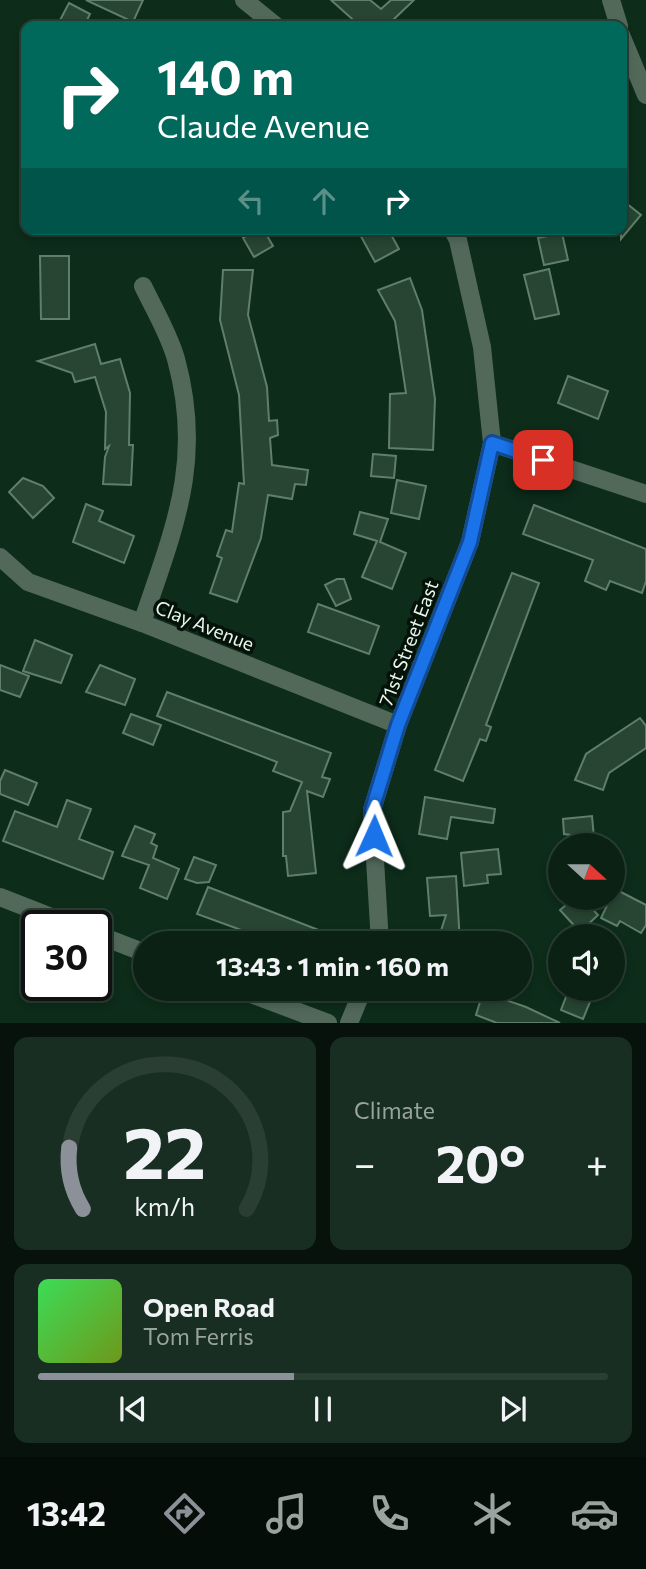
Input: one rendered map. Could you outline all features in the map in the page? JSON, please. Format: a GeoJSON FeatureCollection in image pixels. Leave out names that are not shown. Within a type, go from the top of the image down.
{"type":"FeatureCollection","features":[{"type":"Feature","properties":{"kind":"street"},"geometry":{"type":"LineString","coordinates":[[244,0],[270,21]]}},
{"type":"Feature","properties":{"kind":"street"},"geometry":{"type":"LineString","coordinates":[[611,0],[617,21]]}},
{"type":"Feature","properties":{"kind":"street"},"geometry":{"type":"LineString","coordinates":[[627,49],[646,95]]}},
{"type":"Feature","properties":{"kind":"street","name":"71st Street East"},"geometry":{"type":"LineString","coordinates":[[379,931],[372,810],[398,725],[470,542],[492,443],[482,347],[455,235]]}},
{"type":"Feature","properties":{"kind":"street"},"geometry":{"type":"LineString","coordinates":[[142,623],[181,508],[189,445],[175,358],[143,286]]}},
{"type":"Feature","properties":{"kind":"street"},"geometry":{"type":"LineString","coordinates":[[492,443],[646,494]]}},
{"type":"Feature","properties":{"kind":"street","name":"Clay Avenue"},"geometry":{"type":"LineString","coordinates":[[0,558],[28,582],[142,623],[398,725]]}},
{"type":"Feature","properties":{"kind":"street"},"geometry":{"type":"LineString","coordinates":[[0,897],[33,910]]}},
{"type":"Feature","properties":{"kind":"street"},"geometry":{"type":"LineString","coordinates":[[112,940],[133,948]]}},
{"type":"Feature","properties":{"kind":"street"},"geometry":{"type":"LineString","coordinates":[[270,1001],[328,1023]]}},
{"type":"Feature","properties":{"kind":"street"},"geometry":{"type":"LineString","coordinates":[[349,1023],[358,1001]]}},
{"type":"Feature","properties":{"kind":"building"},"geometry":{"type":"Polygon","coordinates":[[[86,0],[143,0],[133,21],[86,0]]]}},
{"type":"Feature","properties":{"kind":"building"},"geometry":{"type":"Polygon","coordinates":[[[331,0],[370,0],[381,9],[391,0],[414,0],[394,21],[354,21],[331,0]]]}},
{"type":"Feature","properties":{"kind":"building"},"geometry":{"type":"Polygon","coordinates":[[[69,3],[90,14],[86,21],[60,21],[69,3]]]}},
{"type":"Feature","properties":{"kind":"building"},"geometry":{"type":"Polygon","coordinates":[[[627,204],[641,215],[627,232],[627,204]]]}},
{"type":"Feature","properties":{"kind":"building"},"geometry":{"type":"Polygon","coordinates":[[[248,235],[267,235],[273,246],[254,257],[243,238],[248,235]]]}},
{"type":"Feature","properties":{"kind":"building"},"geometry":{"type":"Polygon","coordinates":[[[360,235],[391,235],[399,249],[375,262],[360,235]]]}},
{"type":"Feature","properties":{"kind":"building"},"geometry":{"type":"Polygon","coordinates":[[[562,235],[568,260],[544,265],[538,238],[562,235]]]}},
{"type":"Feature","properties":{"kind":"building"},"geometry":{"type":"Polygon","coordinates":[[[40,256],[69,256],[69,319],[41,319],[40,256]]]}},
{"type":"Feature","properties":{"kind":"building"},"geometry":{"type":"Polygon","coordinates":[[[549,269],[559,314],[535,319],[524,275],[549,269]]]}},
{"type":"Feature","properties":{"kind":"building"},"geometry":{"type":"Polygon","coordinates":[[[223,270],[253,270],[248,315],[267,387],[269,421],[277,420],[278,435],[270,438],[272,465],[308,470],[306,485],[295,484],[292,499],[268,495],[261,538],[237,602],[210,593],[222,558],[217,556],[226,530],[232,532],[239,483],[244,484],[239,395],[220,320],[223,270]]]}},
{"type":"Feature","properties":{"kind":"building"},"geometry":{"type":"Polygon","coordinates":[[[410,278],[422,310],[435,399],[433,450],[389,448],[390,394],[406,393],[395,321],[378,290],[410,278]]]}},
{"type":"Feature","properties":{"kind":"building"},"geometry":{"type":"Polygon","coordinates":[[[95,344],[101,364],[120,359],[130,393],[129,445],[133,445],[131,485],[103,484],[105,457],[109,446],[105,449],[106,412],[95,377],[75,382],[72,373],[38,361],[95,344]]]}},
{"type":"Feature","properties":{"kind":"building"},"geometry":{"type":"Polygon","coordinates":[[[568,376],[608,391],[598,419],[558,403],[568,376]]]}},
{"type":"Feature","properties":{"kind":"building"},"geometry":{"type":"Polygon","coordinates":[[[373,454],[396,456],[394,478],[371,476],[373,454]]]}},
{"type":"Feature","properties":{"kind":"building"},"geometry":{"type":"Polygon","coordinates":[[[23,478],[43,486],[54,498],[33,518],[9,492],[23,478]]]}},
{"type":"Feature","properties":{"kind":"building"},"geometry":{"type":"Polygon","coordinates":[[[397,480],[426,486],[419,519],[391,513],[397,480]]]}},
{"type":"Feature","properties":{"kind":"building"},"geometry":{"type":"Polygon","coordinates":[[[86,504],[103,511],[99,521],[134,536],[124,563],[73,542],[86,504]]]}},
{"type":"Feature","properties":{"kind":"building"},"geometry":{"type":"Polygon","coordinates":[[[534,505],[646,549],[646,581],[642,593],[610,581],[606,590],[585,581],[593,560],[523,534],[534,505]]]}},
{"type":"Feature","properties":{"kind":"building"},"geometry":{"type":"Polygon","coordinates":[[[360,512],[388,519],[380,542],[406,553],[392,589],[362,577],[377,541],[354,534],[360,512]]]}},
{"type":"Feature","properties":{"kind":"building"},"geometry":{"type":"Polygon","coordinates":[[[512,573],[539,583],[486,725],[491,727],[486,741],[480,739],[463,781],[435,770],[512,573]]]}},
{"type":"Feature","properties":{"kind":"building"},"geometry":{"type":"Polygon","coordinates":[[[337,579],[344,579],[351,599],[336,606],[325,585],[337,579]]]}},
{"type":"Feature","properties":{"kind":"building"},"geometry":{"type":"Polygon","coordinates":[[[318,604],[379,626],[369,654],[308,632],[318,604]]]}},
{"type":"Feature","properties":{"kind":"building"},"geometry":{"type":"Polygon","coordinates":[[[35,640],[72,655],[61,683],[23,671],[35,640]]]}},
{"type":"Feature","properties":{"kind":"building"},"geometry":{"type":"Polygon","coordinates":[[[0,665],[29,676],[20,697],[0,690],[0,665]]]}},
{"type":"Feature","properties":{"kind":"building"},"geometry":{"type":"Polygon","coordinates":[[[100,665],[135,679],[125,705],[86,692],[100,665]]]}},
{"type":"Feature","properties":{"kind":"building"},"geometry":{"type":"Polygon","coordinates":[[[167,692],[331,753],[322,777],[330,779],[323,797],[307,791],[316,873],[288,876],[286,856],[283,856],[283,812],[290,811],[302,782],[273,771],[277,762],[157,716],[167,692]]]}},
{"type":"Feature","properties":{"kind":"building"},"geometry":{"type":"Polygon","coordinates":[[[131,714],[161,725],[153,745],[123,733],[131,714]]]}},
{"type":"Feature","properties":{"kind":"building"},"geometry":{"type":"Polygon","coordinates":[[[640,718],[646,726],[646,748],[609,773],[603,790],[575,780],[586,754],[640,718]]]}},
{"type":"Feature","properties":{"kind":"building"},"geometry":{"type":"Polygon","coordinates":[[[5,770],[37,783],[28,805],[0,794],[0,781],[5,770]]]}},
{"type":"Feature","properties":{"kind":"building"},"geometry":{"type":"Polygon","coordinates":[[[425,797],[495,809],[493,823],[451,817],[447,839],[419,834],[425,797]]]}},
{"type":"Feature","properties":{"kind":"building"},"geometry":{"type":"Polygon","coordinates":[[[67,800],[91,809],[79,839],[113,852],[103,879],[3,841],[15,811],[57,827],[67,800]]]}},
{"type":"Feature","properties":{"kind":"building"},"geometry":{"type":"Polygon","coordinates":[[[592,816],[594,833],[564,833],[563,819],[592,816]]]}},
{"type":"Feature","properties":{"kind":"building"},"geometry":{"type":"Polygon","coordinates":[[[135,826],[155,834],[151,843],[157,846],[153,858],[179,869],[167,899],[140,888],[149,865],[122,856],[135,826]]]}},
{"type":"Feature","properties":{"kind":"building"},"geometry":{"type":"Polygon","coordinates":[[[498,849],[501,874],[487,875],[488,883],[464,886],[461,853],[498,849]]]}},
{"type":"Feature","properties":{"kind":"building"},"geometry":{"type":"Polygon","coordinates":[[[194,857],[216,865],[209,882],[197,883],[185,879],[194,857]]]}},
{"type":"Feature","properties":{"kind":"building"},"geometry":{"type":"Polygon","coordinates":[[[456,876],[459,931],[441,931],[446,915],[430,916],[427,878],[456,876]]]}},
{"type":"Feature","properties":{"kind":"building"},"geometry":{"type":"Polygon","coordinates":[[[208,887],[321,931],[244,931],[197,914],[208,887]]]}},
{"type":"Feature","properties":{"kind":"building"},"geometry":{"type":"Polygon","coordinates":[[[625,894],[646,905],[646,925],[641,933],[620,921],[613,924],[601,918],[605,910],[625,910],[625,894]]]}},
{"type":"Feature","properties":{"kind":"building"},"geometry":{"type":"Polygon","coordinates":[[[560,910],[593,910],[598,915],[588,924],[573,924],[560,910]]]}},
{"type":"Feature","properties":{"kind":"building"},"geometry":{"type":"Polygon","coordinates":[[[480,1001],[509,1001],[560,1023],[497,1023],[476,1015],[480,1001]]]}},
{"type":"Feature","properties":{"kind":"building"},"geometry":{"type":"Polygon","coordinates":[[[564,1001],[590,1001],[583,1019],[561,1010],[564,1001]]]}},
{"type":"Feature","properties":{"kind":"route"},"geometry":{"type":"LineString","coordinates":[[374,836],[372,810],[398,725],[470,542],[492,443],[543,460]]}}]}
